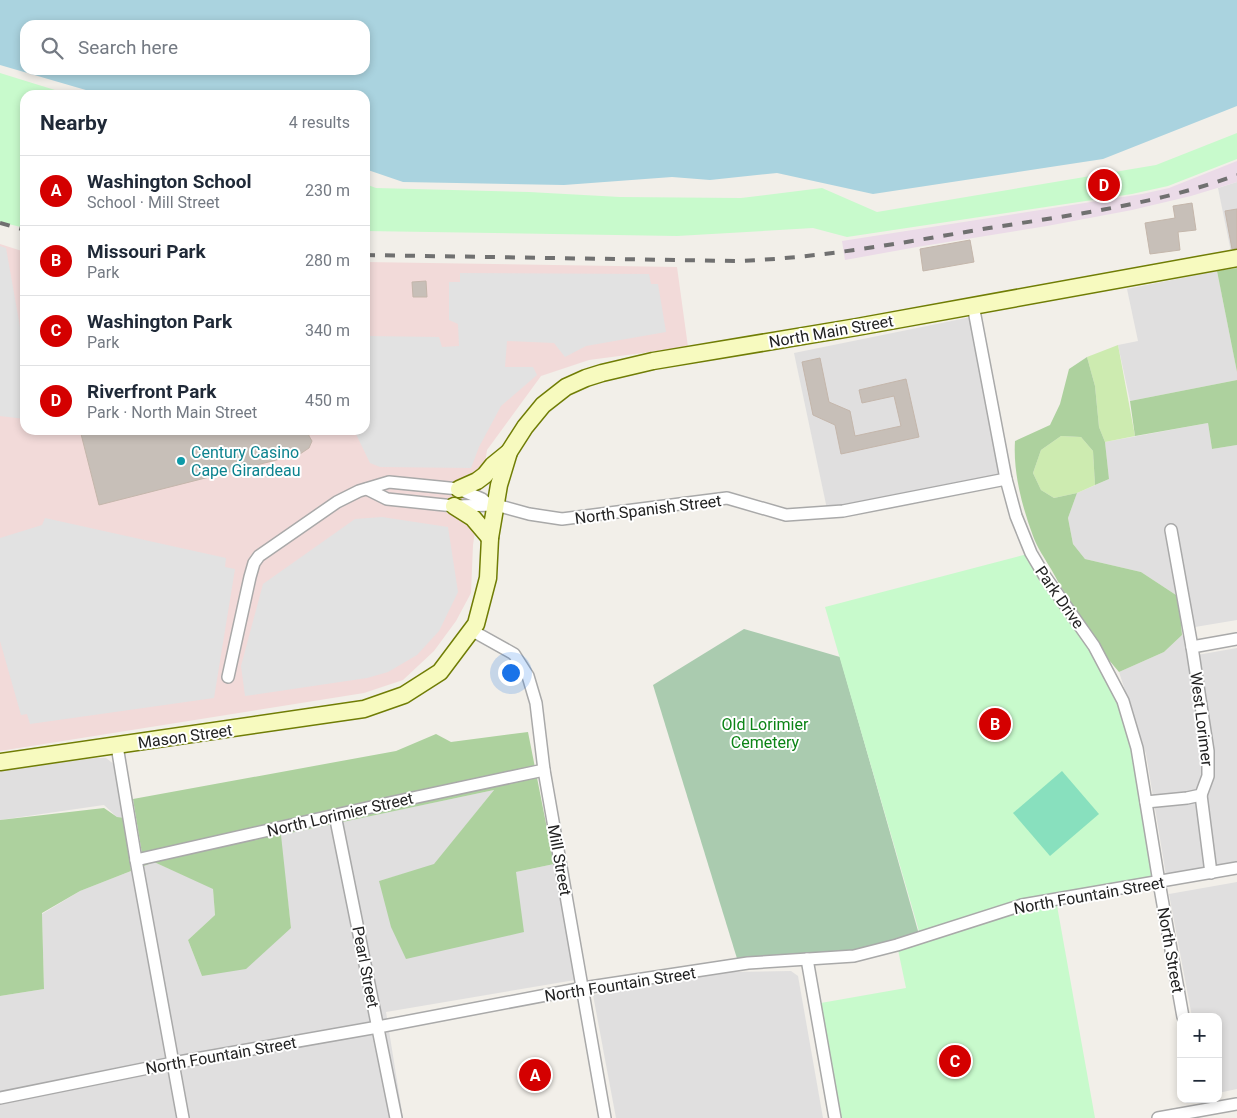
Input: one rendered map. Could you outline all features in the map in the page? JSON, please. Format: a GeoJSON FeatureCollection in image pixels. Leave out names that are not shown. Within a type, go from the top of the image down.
{"type":"FeatureCollection","features":[{"type":"Feature","properties":{"kind":"main road","name":"North Main Street"},"geometry":{"type":"LineString","coordinates":[[492,504],[510,452],[525,427],[543,405],[566,387],[602,372],[1237,258]]}},
{"type":"Feature","properties":{"kind":"main road"},"geometry":{"type":"LineString","coordinates":[[459,489],[485,475],[493,465],[510,452]]}},
{"type":"Feature","properties":{"kind":"main road","name":"Mason Street"},"geometry":{"type":"LineString","coordinates":[[117,746],[364,709],[404,694],[440,672],[476,624],[488,578],[492,504]]}},
{"type":"Feature","properties":{"kind":"main road"},"geometry":{"type":"LineString","coordinates":[[454,506],[473,518],[490,538]]}},
{"type":"Feature","properties":{"kind":"main road"},"geometry":{"type":"LineString","coordinates":[[0,762],[117,746]]}},
{"type":"Feature","properties":{"kind":"street","name":"Park Drive"},"geometry":{"type":"LineString","coordinates":[[973,305],[1006,479],[1016,516],[1031,553],[1044,575],[1094,646],[1123,700],[1137,748],[1159,882]]}},
{"type":"Feature","properties":{"kind":"street","name":"North Spanish Street"},"geometry":{"type":"LineString","coordinates":[[492,504],[529,514],[562,519],[726,498],[786,515],[843,511],[1006,479]]}},
{"type":"Feature","properties":{"kind":"street"},"geometry":{"type":"LineString","coordinates":[[228,677],[254,563],[259,556],[337,502],[348,496],[389,482],[459,489],[492,504]]}},
{"type":"Feature","properties":{"kind":"street"},"geometry":{"type":"LineString","coordinates":[[367,489],[387,499],[454,506],[492,504]]}},
{"type":"Feature","properties":{"kind":"street","name":"West Lorimer"},"geometry":{"type":"LineString","coordinates":[[1171,530],[1208,751],[1208,776],[1201,794]]}},
{"type":"Feature","properties":{"kind":"street","name":"Mill Street"},"geometry":{"type":"LineString","coordinates":[[471,630],[514,654],[528,676],[536,703],[544,770],[605,1118]]}},
{"type":"Feature","properties":{"kind":"street"},"geometry":{"type":"LineString","coordinates":[[1192,647],[1237,639]]}},
{"type":"Feature","properties":{"kind":"street","name":"Mason Street"},"geometry":{"type":"LineString","coordinates":[[117,746],[183,1118]]}},
{"type":"Feature","properties":{"kind":"street","name":"North Lorimier Street"},"geometry":{"type":"LineString","coordinates":[[136,860],[544,770]]}},
{"type":"Feature","properties":{"kind":"street"},"geometry":{"type":"LineString","coordinates":[[1146,802],[1187,798],[1201,794],[1211,873]]}},
{"type":"Feature","properties":{"kind":"street","name":"Pearl Street"},"geometry":{"type":"LineString","coordinates":[[335,815],[396,1118]]}},
{"type":"Feature","properties":{"kind":"street","name":"North Fountain Street"},"geometry":{"type":"LineString","coordinates":[[0,1098],[173,1063],[583,988],[748,963],[854,956],[897,945],[1022,906],[1237,868]]}},
{"type":"Feature","properties":{"kind":"street","name":"North Street"},"geometry":{"type":"LineString","coordinates":[[1159,882],[1182,1013]]}},
{"type":"Feature","properties":{"kind":"street"},"geometry":{"type":"LineString","coordinates":[[806,959],[835,1118]]}},
{"type":"Feature","properties":{"kind":"street"},"geometry":{"type":"LineString","coordinates":[[1158,1118],[1199,1109],[1237,1104]]}},
{"type":"Feature","properties":{"kind":"shaded area"},"geometry":{"type":"Polygon","coordinates":[[[1237,161],[1237,182],[1191,196],[1132,210],[1047,226],[845,260],[842,241],[1142,194],[1169,188],[1237,161]]]}},
{"type":"Feature","properties":{"kind":"shaded area"},"geometry":{"type":"Polygon","coordinates":[[[1237,182],[1237,256],[1232,257],[1218,188],[1237,182]]]}},
{"type":"Feature","properties":{"kind":"shaded area"},"geometry":{"type":"Polygon","coordinates":[[[0,244],[20,250],[20,435],[370,435],[370,262],[677,267],[688,347],[589,360],[541,376],[487,450],[473,545],[471,593],[456,621],[434,651],[403,680],[364,693],[0,751],[0,244]]]}},
{"type":"Feature","properties":{"kind":"shaded area"},"geometry":{"type":"Polygon","coordinates":[[[0,246],[6,248],[20,327],[20,418],[0,416],[0,246]]]}},
{"type":"Feature","properties":{"kind":"shaded area"},"geometry":{"type":"Polygon","coordinates":[[[1217,271],[1237,380],[1130,401],[1118,345],[1138,341],[1127,289],[1217,271]]]}},
{"type":"Feature","properties":{"kind":"shaded area"},"geometry":{"type":"Polygon","coordinates":[[[460,273],[649,274],[651,284],[658,284],[666,332],[586,346],[565,357],[554,343],[507,341],[505,367],[533,367],[537,375],[501,406],[479,447],[471,468],[380,467],[370,463],[356,435],[370,435],[370,336],[439,337],[442,347],[459,346],[458,324],[449,320],[449,282],[460,282],[460,273]]]}},
{"type":"Feature","properties":{"kind":"shaded area"},"geometry":{"type":"Polygon","coordinates":[[[971,317],[1002,474],[827,509],[794,353],[971,317]]]}},
{"type":"Feature","properties":{"kind":"shaded area"},"geometry":{"type":"Polygon","coordinates":[[[1208,423],[1212,449],[1237,445],[1237,620],[1195,627],[1176,595],[1141,572],[1085,559],[1073,544],[1068,518],[1077,493],[1109,479],[1105,442],[1208,423]]]}},
{"type":"Feature","properties":{"kind":"shaded area"},"geometry":{"type":"Polygon","coordinates":[[[382,517],[448,527],[458,592],[439,631],[417,655],[388,672],[367,678],[245,696],[241,666],[263,584],[355,519],[382,517]]]}},
{"type":"Feature","properties":{"kind":"shaded area"},"geometry":{"type":"Polygon","coordinates":[[[45,518],[226,558],[225,567],[235,569],[214,698],[30,724],[27,714],[21,715],[0,641],[0,538],[42,525],[45,518]]]}},
{"type":"Feature","properties":{"kind":"shaded area"},"geometry":{"type":"Polygon","coordinates":[[[1182,635],[1197,655],[1237,648],[1237,861],[1166,875],[1146,754],[1119,672],[1164,652],[1182,635]]]}},
{"type":"Feature","properties":{"kind":"shaded area"},"geometry":{"type":"Polygon","coordinates":[[[106,758],[115,765],[125,818],[117,817],[104,805],[0,820],[0,771],[106,758]]]}},
{"type":"Feature","properties":{"kind":"shaded area"},"geometry":{"type":"Polygon","coordinates":[[[494,790],[434,865],[379,881],[516,872],[554,864],[575,980],[386,1012],[403,1118],[0,1118],[0,996],[44,989],[42,914],[80,891],[154,862],[213,888],[215,915],[188,940],[202,976],[291,928],[280,835],[494,790]]]}},
{"type":"Feature","properties":{"kind":"shaded area"},"geometry":{"type":"Polygon","coordinates":[[[1237,882],[1237,1089],[1222,1092],[1222,1013],[1191,1013],[1169,894],[1237,882]]]}},
{"type":"Feature","properties":{"kind":"shaded area"},"geometry":{"type":"Polygon","coordinates":[[[791,971],[798,976],[823,1118],[616,1118],[593,995],[725,972],[791,971]]]}},
{"type":"Feature","properties":{"kind":"green space"},"geometry":{"type":"Polygon","coordinates":[[[0,73],[55,90],[20,90],[20,227],[0,222],[0,73]]]}},
{"type":"Feature","properties":{"kind":"green space"},"geometry":{"type":"Polygon","coordinates":[[[1237,133],[1237,159],[1168,186],[1132,194],[847,237],[813,228],[677,236],[370,231],[370,186],[376,188],[529,192],[620,197],[741,198],[822,188],[877,212],[1156,165],[1237,133]]]}},
{"type":"Feature","properties":{"kind":"green space"},"geometry":{"type":"Polygon","coordinates":[[[1237,268],[1237,372],[1217,271],[1237,268]]]}},
{"type":"Feature","properties":{"kind":"green space"},"geometry":{"type":"Polygon","coordinates":[[[1118,345],[1135,436],[1105,442],[1099,427],[1095,386],[1087,357],[1118,345]]]}},
{"type":"Feature","properties":{"kind":"green space"},"geometry":{"type":"Polygon","coordinates":[[[1087,357],[1095,386],[1099,427],[1105,442],[1109,479],[1095,485],[1093,451],[1081,437],[1061,436],[1041,450],[1033,473],[1041,490],[1054,498],[1077,493],[1068,518],[1073,544],[1085,559],[1141,572],[1176,595],[1179,600],[1182,635],[1164,652],[1119,672],[1082,622],[1037,544],[1022,501],[1015,465],[1015,441],[1050,425],[1060,404],[1069,369],[1087,357]]]}},
{"type":"Feature","properties":{"kind":"green space"},"geometry":{"type":"Polygon","coordinates":[[[1237,380],[1237,445],[1212,449],[1208,423],[1135,436],[1130,401],[1237,380]]]}},
{"type":"Feature","properties":{"kind":"green space"},"geometry":{"type":"Polygon","coordinates":[[[1061,436],[1081,437],[1093,451],[1095,485],[1077,493],[1054,498],[1041,490],[1033,473],[1041,450],[1061,436]]]}},
{"type":"Feature","properties":{"kind":"green space"},"geometry":{"type":"Polygon","coordinates":[[[1031,553],[1123,701],[1159,882],[1056,900],[1095,1118],[835,1118],[815,1004],[906,988],[897,945],[921,938],[825,607],[1031,553]]]}},
{"type":"Feature","properties":{"kind":"green space","name":"Old Lorimier Cemetery"},"geometry":{"type":"Polygon","coordinates":[[[744,629],[840,657],[920,938],[854,956],[739,965],[653,685],[744,629]]]}},
{"type":"Feature","properties":{"kind":"green space"},"geometry":{"type":"Polygon","coordinates":[[[528,732],[554,864],[516,872],[524,932],[406,959],[391,927],[379,881],[434,864],[494,790],[281,835],[291,928],[246,969],[202,976],[188,940],[215,915],[213,889],[154,862],[144,866],[133,799],[396,751],[436,734],[451,742],[528,732]]]}},
{"type":"Feature","properties":{"kind":"green space"},"geometry":{"type":"Polygon","coordinates":[[[1062,771],[1099,814],[1050,856],[1013,813],[1062,771]]]}},
{"type":"Feature","properties":{"kind":"green space"},"geometry":{"type":"Polygon","coordinates":[[[104,808],[117,817],[125,818],[131,871],[80,891],[42,913],[44,989],[0,996],[0,820],[104,808]]]}},
{"type":"Feature","properties":{"kind":"water"},"geometry":{"type":"Polygon","coordinates":[[[0,0],[1237,0],[1237,106],[1103,159],[873,194],[777,173],[710,180],[672,177],[564,185],[403,182],[370,171],[370,90],[86,90],[34,75],[370,75],[370,20],[20,20],[20,71],[0,65],[0,0]]]}},
{"type":"Feature","properties":{"kind":"building"},"geometry":{"type":"Polygon","coordinates":[[[1192,203],[1196,230],[1178,232],[1180,250],[1150,254],[1145,223],[1175,218],[1173,206],[1192,203]]]}},
{"type":"Feature","properties":{"kind":"building"},"geometry":{"type":"Polygon","coordinates":[[[1237,209],[1237,248],[1232,249],[1225,211],[1237,209]]]}},
{"type":"Feature","properties":{"kind":"building"},"geometry":{"type":"Polygon","coordinates":[[[970,240],[974,262],[923,271],[920,249],[970,240]]]}},
{"type":"Feature","properties":{"kind":"building"},"geometry":{"type":"Polygon","coordinates":[[[426,281],[427,297],[413,297],[412,282],[426,281]]]}},
{"type":"Feature","properties":{"kind":"building"},"geometry":{"type":"Polygon","coordinates":[[[820,358],[829,402],[850,411],[855,436],[901,426],[894,396],[862,403],[859,390],[906,379],[919,437],[841,454],[835,425],[813,415],[802,362],[820,358]]]}},
{"type":"Feature","properties":{"kind":"building","name":"Century Casino Cape Girardeau"},"geometry":{"type":"Polygon","coordinates":[[[81,435],[309,435],[312,441],[309,448],[300,454],[99,505],[81,435]]]}},
{"type":"Feature","properties":{"kind":"railway"},"geometry":{"type":"LineString","coordinates":[[370,255],[738,261],[801,257],[895,244],[1114,208],[1176,194],[1237,175]]}},
{"type":"Feature","properties":{"kind":"railway"},"geometry":{"type":"LineString","coordinates":[[0,223],[20,229]]}},
{"type":"Feature","properties":{"kind":"place","name":"Riverfront Park"},"geometry":{"type":"Point","coordinates":[1104,185]}},
{"type":"Feature","properties":{"kind":"place","name":"Century Casino Cape Girardeau"},"geometry":{"type":"Point","coordinates":[181,461]}},
{"type":"Feature","properties":{"kind":"place","name":"Missouri Park"},"geometry":{"type":"Point","coordinates":[995,724]}},
{"type":"Feature","properties":{"kind":"place","name":"Washington Park"},"geometry":{"type":"Point","coordinates":[955,1061]}},
{"type":"Feature","properties":{"kind":"place","name":"Washington School"},"geometry":{"type":"Point","coordinates":[535,1075]}}]}
